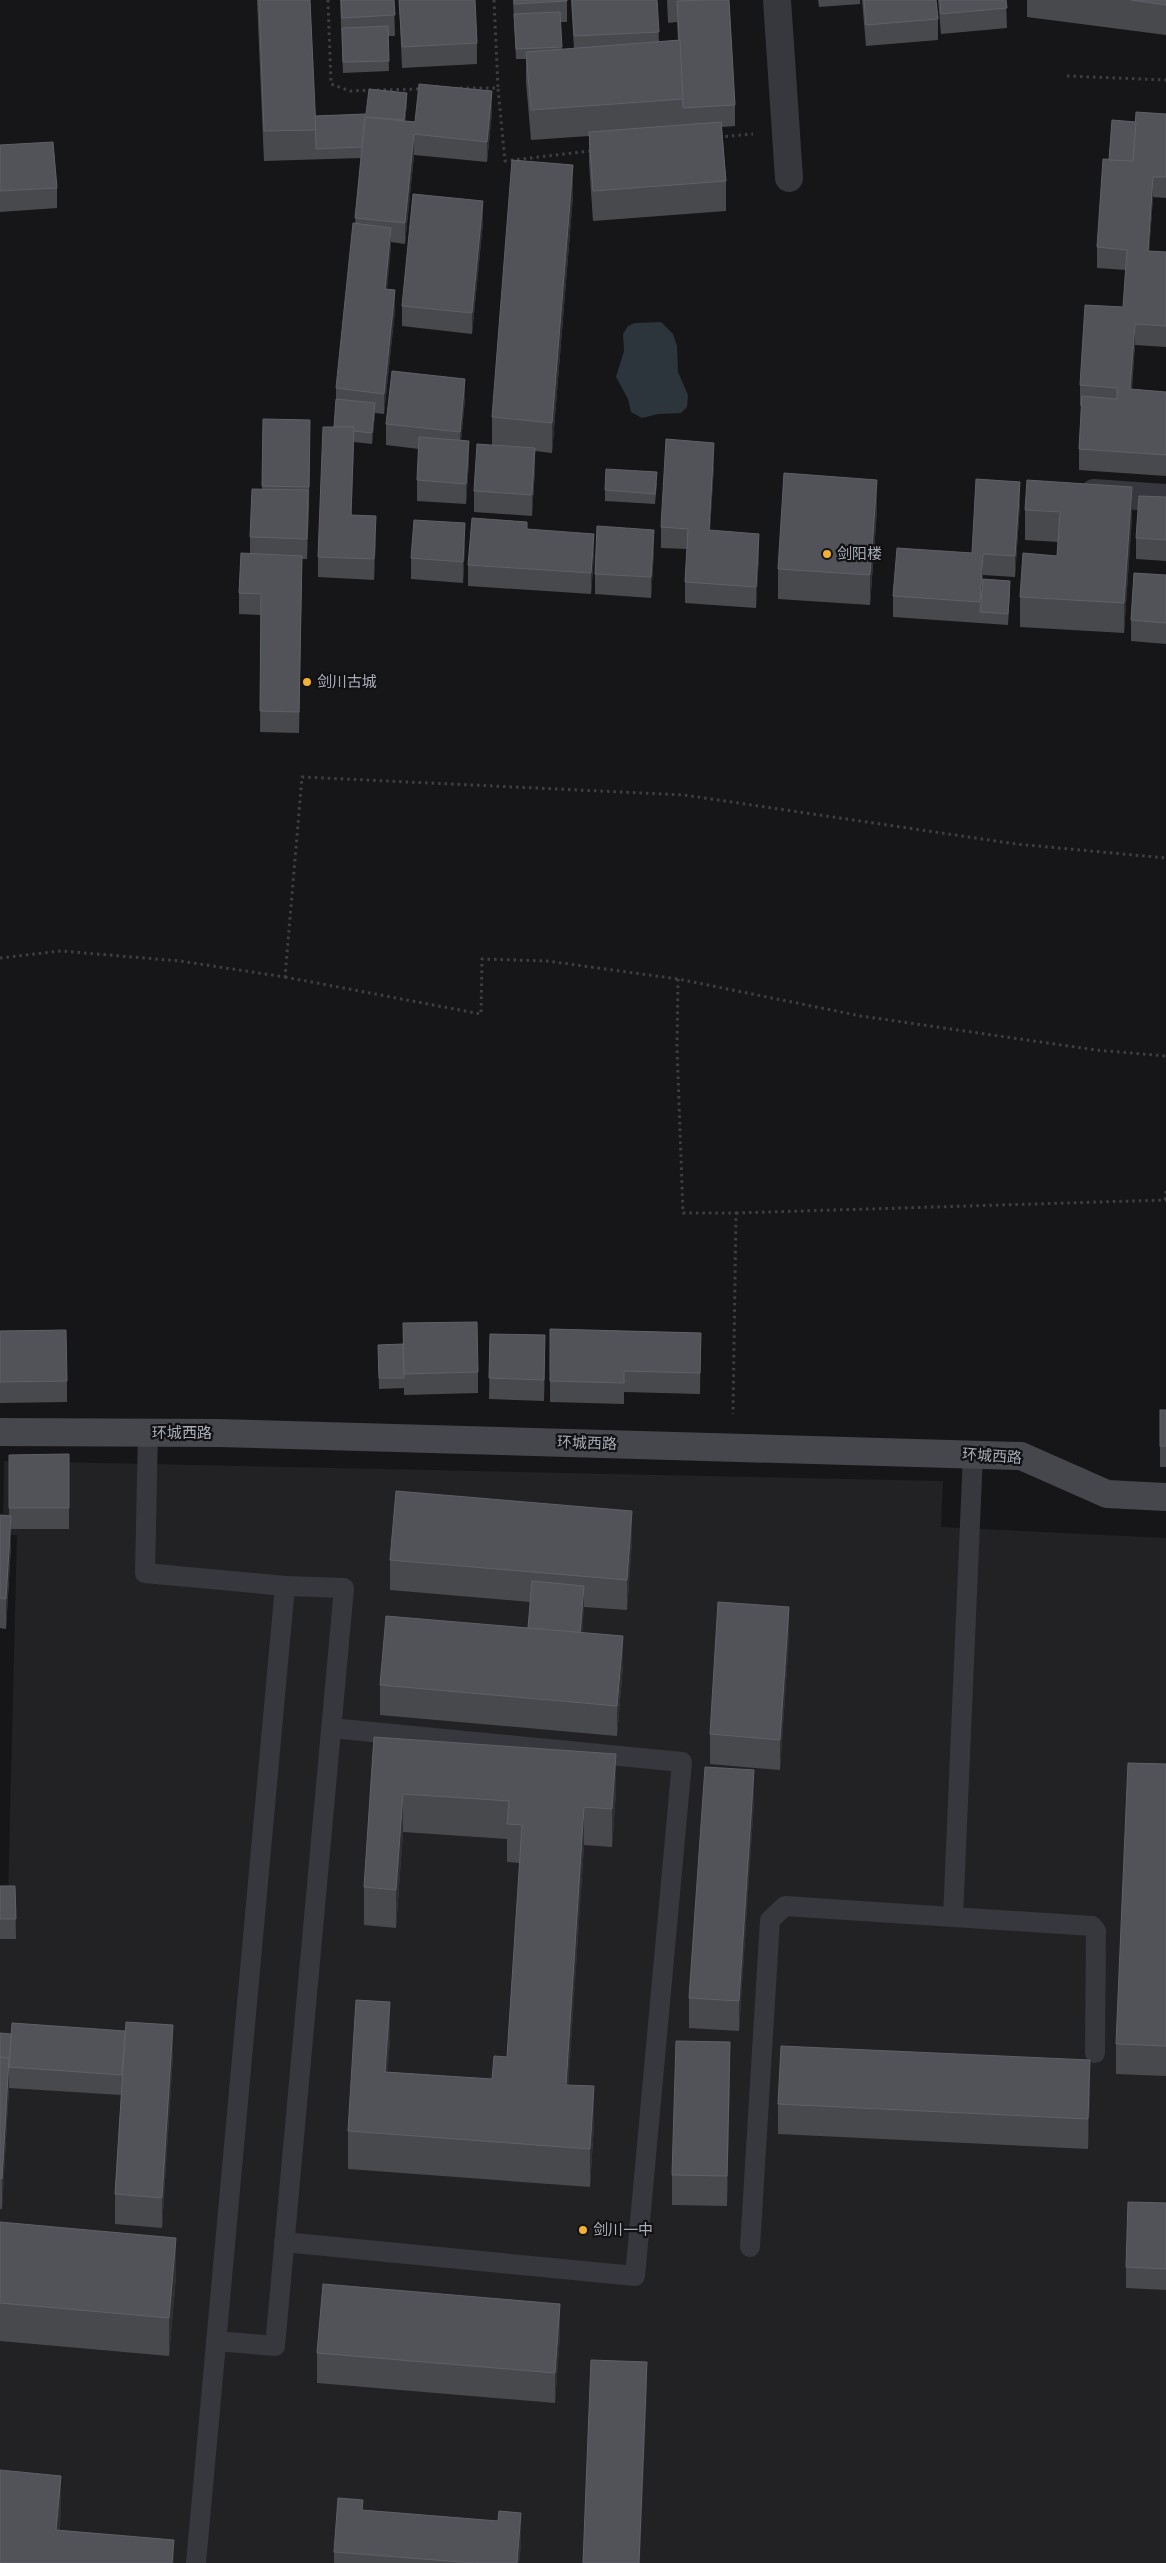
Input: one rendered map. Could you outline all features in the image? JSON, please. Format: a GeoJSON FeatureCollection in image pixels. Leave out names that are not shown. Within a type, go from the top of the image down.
{"type":"FeatureCollection","features":[{"type":"Feature","properties":{"kind":"street"},"geometry":{"type":"LineString","coordinates":[[776,0],[789,178]]}},
{"type":"Feature","properties":{"kind":"street"},"geometry":{"type":"LineString","coordinates":[[1071,491],[1166,498]]}},
{"type":"Feature","properties":{"kind":"street","name":"环城西路"},"geometry":{"type":"LineString","coordinates":[[0,1432],[148,1432],[1021,1456],[1107,1494],[1166,1497]]}},
{"type":"Feature","properties":{"kind":"lane"},"geometry":{"type":"LineString","coordinates":[[148,1432],[145,1573],[285,1586],[344,1588],[275,2346],[216,2341]]}},
{"type":"Feature","properties":{"kind":"lane"},"geometry":{"type":"LineString","coordinates":[[953,1917],[973,1454]]}},
{"type":"Feature","properties":{"kind":"lane"},"geometry":{"type":"LineString","coordinates":[[196,2563],[285,1586]]}},
{"type":"Feature","properties":{"kind":"lane"},"geometry":{"type":"LineString","coordinates":[[284,2242],[635,2276],[682,1762],[331,1728]]}},
{"type":"Feature","properties":{"kind":"lane"},"geometry":{"type":"LineString","coordinates":[[750,2247],[770,1920],[785,1906],[1092,1926],[1096,1931],[1095,2053]]}},
{"type":"Feature","properties":{"kind":"path"},"geometry":{"type":"LineString","coordinates":[[328,0],[332,84],[350,90],[429,89]]}},
{"type":"Feature","properties":{"kind":"path"},"geometry":{"type":"LineString","coordinates":[[494,0],[498,88],[505,161],[592,151]]}},
{"type":"Feature","properties":{"kind":"path"},"geometry":{"type":"LineString","coordinates":[[1067,76],[1166,80]]}},
{"type":"Feature","properties":{"kind":"path"},"geometry":{"type":"LineString","coordinates":[[459,88],[498,88]]}},
{"type":"Feature","properties":{"kind":"path"},"geometry":{"type":"LineString","coordinates":[[718,138],[786,130]]}},
{"type":"Feature","properties":{"kind":"path"},"geometry":{"type":"LineString","coordinates":[[285,977],[302,777],[684,795],[1016,844],[1166,858]]}},
{"type":"Feature","properties":{"kind":"path"},"geometry":{"type":"LineString","coordinates":[[0,958],[61,951],[180,961],[285,977],[481,1014],[482,960],[547,961],[678,979],[861,1016],[1096,1050],[1166,1056]]}},
{"type":"Feature","properties":{"kind":"path"},"geometry":{"type":"LineString","coordinates":[[678,979],[677,1048],[683,1213],[1165,1200],[1166,1191]]}},
{"type":"Feature","properties":{"kind":"path"},"geometry":{"type":"LineString","coordinates":[[733,1447],[736,1213]]}},
{"type":"Feature","properties":{"kind":"shaded area"},"geometry":{"type":"Polygon","coordinates":[[[661,322],[673,334],[677,346],[678,372],[688,395],[687,407],[681,413],[658,414],[642,418],[631,412],[628,399],[616,377],[624,351],[623,334],[628,326],[635,323],[661,322]]]}},
{"type":"Feature","properties":{"kind":"shaded area","name":"剑川一中"},"geometry":{"type":"Polygon","coordinates":[[[4,1461],[943,1481],[941,1527],[1166,1538],[1166,2563],[0,2563],[0,1896],[8,1896],[17,1535],[3,1535],[4,1461]]]}},
{"type":"Feature","properties":{"kind":"building"},"geometry":{"type":"Polygon","coordinates":[[[259,0],[310,0],[316,130],[264,131],[259,0]]]}},
{"type":"Feature","properties":{"kind":"building"},"geometry":{"type":"Polygon","coordinates":[[[341,0],[394,0],[395,15],[342,18],[341,0]]]}},
{"type":"Feature","properties":{"kind":"building"},"geometry":{"type":"Polygon","coordinates":[[[399,0],[475,0],[477,43],[402,47],[399,0]]]}},
{"type":"Feature","properties":{"kind":"building"},"geometry":{"type":"Polygon","coordinates":[[[514,0],[567,0],[567,1],[514,4],[514,0]]]}},
{"type":"Feature","properties":{"kind":"building"},"geometry":{"type":"Polygon","coordinates":[[[572,0],[657,0],[659,32],[574,36],[572,0]]]}},
{"type":"Feature","properties":{"kind":"building"},"geometry":{"type":"Polygon","coordinates":[[[729,0],[735,105],[683,108],[677,1],[729,0]]]}},
{"type":"Feature","properties":{"kind":"building"},"geometry":{"type":"Polygon","coordinates":[[[864,0],[936,0],[938,19],[866,25],[864,0]]]}},
{"type":"Feature","properties":{"kind":"building"},"geometry":{"type":"Polygon","coordinates":[[[940,0],[1006,0],[1007,8],[941,14],[940,0]]]}},
{"type":"Feature","properties":{"kind":"building"},"geometry":{"type":"Polygon","coordinates":[[[1131,0],[1166,0],[1166,5],[1131,0]]]}},
{"type":"Feature","properties":{"kind":"building"},"geometry":{"type":"Polygon","coordinates":[[[560,12],[562,47],[516,49],[514,14],[560,12]]]}},
{"type":"Feature","properties":{"kind":"building"},"geometry":{"type":"Polygon","coordinates":[[[388,26],[389,61],[343,62],[342,28],[388,26]]]}},
{"type":"Feature","properties":{"kind":"building"},"geometry":{"type":"Polygon","coordinates":[[[680,40],[683,99],[531,110],[526,52],[680,40]]]}},
{"type":"Feature","properties":{"kind":"building"},"geometry":{"type":"Polygon","coordinates":[[[419,84],[492,91],[487,142],[414,134],[405,223],[355,218],[365,117],[415,122],[419,84]]]}},
{"type":"Feature","properties":{"kind":"building"},"geometry":{"type":"Polygon","coordinates":[[[369,89],[407,93],[404,120],[365,117],[362,147],[316,149],[315,116],[366,114],[369,89]]]}},
{"type":"Feature","properties":{"kind":"building"},"geometry":{"type":"Polygon","coordinates":[[[1136,112],[1166,114],[1166,177],[1153,177],[1148,251],[1166,252],[1166,326],[1135,324],[1130,389],[1166,392],[1166,455],[1079,449],[1082,396],[1117,399],[1117,388],[1080,385],[1085,305],[1123,307],[1127,250],[1097,247],[1103,159],[1133,161],[1136,112]]]}},
{"type":"Feature","properties":{"kind":"building"},"geometry":{"type":"Polygon","coordinates":[[[1112,120],[1136,122],[1133,161],[1109,160],[1112,120]]]}},
{"type":"Feature","properties":{"kind":"building"},"geometry":{"type":"Polygon","coordinates":[[[721,122],[726,181],[593,191],[589,132],[721,122]]]}},
{"type":"Feature","properties":{"kind":"building"},"geometry":{"type":"Polygon","coordinates":[[[53,142],[57,188],[0,191],[0,145],[53,142]]]}},
{"type":"Feature","properties":{"kind":"building"},"geometry":{"type":"Polygon","coordinates":[[[512,160],[573,165],[552,423],[492,417],[512,160]]]}},
{"type":"Feature","properties":{"kind":"building"},"geometry":{"type":"Polygon","coordinates":[[[413,194],[483,201],[472,313],[402,306],[413,194]]]}},
{"type":"Feature","properties":{"kind":"building"},"geometry":{"type":"Polygon","coordinates":[[[353,223],[391,228],[385,289],[395,290],[384,394],[336,388],[353,223]]]}},
{"type":"Feature","properties":{"kind":"building"},"geometry":{"type":"Polygon","coordinates":[[[392,371],[465,379],[460,432],[386,424],[392,371]]]}},
{"type":"Feature","properties":{"kind":"building"},"geometry":{"type":"Polygon","coordinates":[[[336,399],[375,403],[372,433],[353,431],[354,427],[334,427],[336,399]]]}},
{"type":"Feature","properties":{"kind":"building"},"geometry":{"type":"Polygon","coordinates":[[[263,419],[310,420],[309,487],[262,486],[263,419]]]}},
{"type":"Feature","properties":{"kind":"building"},"geometry":{"type":"Polygon","coordinates":[[[323,427],[354,427],[351,515],[376,516],[374,559],[318,557],[323,427]]]}},
{"type":"Feature","properties":{"kind":"building"},"geometry":{"type":"Polygon","coordinates":[[[419,437],[469,441],[466,484],[417,480],[419,437]]]}},
{"type":"Feature","properties":{"kind":"building"},"geometry":{"type":"Polygon","coordinates":[[[666,439],[714,443],[709,530],[759,534],[756,587],[685,582],[688,529],[661,527],[666,439]]]}},
{"type":"Feature","properties":{"kind":"building"},"geometry":{"type":"Polygon","coordinates":[[[477,444],[535,448],[532,495],[474,491],[477,444]]]}},
{"type":"Feature","properties":{"kind":"building"},"geometry":{"type":"Polygon","coordinates":[[[606,469],[657,472],[655,494],[605,490],[606,469]]]}},
{"type":"Feature","properties":{"kind":"building","name":"剑阳楼"},"geometry":{"type":"Polygon","coordinates":[[[784,473],[877,480],[870,575],[778,569],[784,473]]]}},
{"type":"Feature","properties":{"kind":"building"},"geometry":{"type":"Polygon","coordinates":[[[976,479],[1020,482],[1015,556],[983,554],[980,602],[893,596],[897,548],[972,553],[976,479]]]}},
{"type":"Feature","properties":{"kind":"building"},"geometry":{"type":"Polygon","coordinates":[[[1027,480],[1132,487],[1124,603],[1020,597],[1023,553],[1057,556],[1060,512],[1025,510],[1027,480]]]}},
{"type":"Feature","properties":{"kind":"building"},"geometry":{"type":"Polygon","coordinates":[[[252,489],[308,490],[307,539],[250,537],[252,489]]]}},
{"type":"Feature","properties":{"kind":"building"},"geometry":{"type":"Polygon","coordinates":[[[1139,496],[1166,497],[1166,540],[1136,538],[1139,496]]]}},
{"type":"Feature","properties":{"kind":"building"},"geometry":{"type":"Polygon","coordinates":[[[472,518],[527,522],[527,529],[594,534],[591,573],[468,565],[472,518]]]}},
{"type":"Feature","properties":{"kind":"building"},"geometry":{"type":"Polygon","coordinates":[[[414,520],[465,523],[463,562],[411,558],[414,520]]]}},
{"type":"Feature","properties":{"kind":"building"},"geometry":{"type":"Polygon","coordinates":[[[597,526],[654,530],[651,577],[595,574],[597,526]]]}},
{"type":"Feature","properties":{"kind":"building"},"geometry":{"type":"Polygon","coordinates":[[[241,553],[302,556],[299,712],[260,711],[261,594],[239,593],[241,553]]]}},
{"type":"Feature","properties":{"kind":"building"},"geometry":{"type":"Polygon","coordinates":[[[1134,573],[1166,575],[1166,623],[1131,620],[1134,573]]]}},
{"type":"Feature","properties":{"kind":"building"},"geometry":{"type":"Polygon","coordinates":[[[983,579],[1010,581],[1008,614],[980,612],[983,579]]]}},
{"type":"Feature","properties":{"kind":"building"},"geometry":{"type":"Polygon","coordinates":[[[477,1322],[478,1372],[404,1374],[403,1323],[477,1322]]]}},
{"type":"Feature","properties":{"kind":"building"},"geometry":{"type":"Polygon","coordinates":[[[550,1329],[701,1333],[700,1373],[624,1371],[624,1383],[550,1381],[550,1329]]]}},
{"type":"Feature","properties":{"kind":"building"},"geometry":{"type":"Polygon","coordinates":[[[66,1330],[67,1381],[0,1382],[0,1331],[66,1330]]]}},
{"type":"Feature","properties":{"kind":"building"},"geometry":{"type":"Polygon","coordinates":[[[490,1334],[545,1335],[544,1380],[489,1378],[490,1334]]]}},
{"type":"Feature","properties":{"kind":"building"},"geometry":{"type":"Polygon","coordinates":[[[403,1344],[404,1378],[379,1378],[378,1345],[403,1344]]]}},
{"type":"Feature","properties":{"kind":"building"},"geometry":{"type":"Polygon","coordinates":[[[1160,1410],[1166,1410],[1166,1446],[1160,1446],[1160,1410]]]}},
{"type":"Feature","properties":{"kind":"building"},"geometry":{"type":"Polygon","coordinates":[[[69,1454],[69,1508],[9,1508],[9,1455],[69,1454]]]}},
{"type":"Feature","properties":{"kind":"building"},"geometry":{"type":"Polygon","coordinates":[[[396,1491],[632,1511],[627,1580],[390,1560],[396,1491]]]}},
{"type":"Feature","properties":{"kind":"building"},"geometry":{"type":"Polygon","coordinates":[[[0,1515],[11,1516],[6,1599],[0,1598],[0,1515]]]}},
{"type":"Feature","properties":{"kind":"building"},"geometry":{"type":"Polygon","coordinates":[[[532,1581],[584,1586],[580,1633],[528,1628],[532,1581]]]}},
{"type":"Feature","properties":{"kind":"building"},"geometry":{"type":"Polygon","coordinates":[[[718,1602],[789,1607],[780,1740],[710,1734],[718,1602]]]}},
{"type":"Feature","properties":{"kind":"building"},"geometry":{"type":"Polygon","coordinates":[[[386,1616],[623,1636],[617,1706],[380,1685],[386,1616]]]}},
{"type":"Feature","properties":{"kind":"building"},"geometry":{"type":"Polygon","coordinates":[[[374,1737],[616,1754],[612,1809],[584,1807],[566,2085],[594,2086],[590,2149],[348,2131],[356,2000],[390,2002],[385,2072],[492,2079],[494,2056],[507,2057],[522,1825],[507,1824],[509,1801],[403,1794],[396,1890],[364,1887],[374,1737]]]}},
{"type":"Feature","properties":{"kind":"building"},"geometry":{"type":"Polygon","coordinates":[[[1128,1763],[1166,1764],[1166,2046],[1116,2044],[1128,1763]]]}},
{"type":"Feature","properties":{"kind":"building"},"geometry":{"type":"Polygon","coordinates":[[[705,1767],[754,1770],[739,2001],[689,1998],[705,1767]]]}},
{"type":"Feature","properties":{"kind":"building"},"geometry":{"type":"Polygon","coordinates":[[[0,1886],[15,1886],[16,1919],[0,1919],[0,1886]]]}},
{"type":"Feature","properties":{"kind":"building"},"geometry":{"type":"Polygon","coordinates":[[[126,2022],[173,2025],[162,2198],[115,2194],[126,2022]]]}},
{"type":"Feature","properties":{"kind":"building"},"geometry":{"type":"Polygon","coordinates":[[[12,2023],[125,2031],[122,2075],[9,2067],[12,2023]]]}},
{"type":"Feature","properties":{"kind":"building"},"geometry":{"type":"Polygon","coordinates":[[[0,2033],[11,2034],[9,2067],[9,2058],[0,2057],[0,2033]]]}},
{"type":"Feature","properties":{"kind":"building"},"geometry":{"type":"Polygon","coordinates":[[[676,2041],[730,2042],[727,2176],[672,2175],[676,2041]]]}},
{"type":"Feature","properties":{"kind":"building"},"geometry":{"type":"Polygon","coordinates":[[[781,2046],[1090,2060],[1088,2119],[778,2104],[781,2046]]]}},
{"type":"Feature","properties":{"kind":"building"},"geometry":{"type":"Polygon","coordinates":[[[0,2057],[9,2058],[2,2179],[0,2178],[0,2057]]]}},
{"type":"Feature","properties":{"kind":"building"},"geometry":{"type":"Polygon","coordinates":[[[1128,2202],[1166,2203],[1166,2269],[1126,2267],[1128,2202]]]}},
{"type":"Feature","properties":{"kind":"building"},"geometry":{"type":"Polygon","coordinates":[[[0,2222],[176,2238],[169,2318],[0,2303],[0,2222]]]}},
{"type":"Feature","properties":{"kind":"building"},"geometry":{"type":"Polygon","coordinates":[[[323,2284],[560,2304],[555,2373],[317,2353],[323,2284]]]}},
{"type":"Feature","properties":{"kind":"building"},"geometry":{"type":"Polygon","coordinates":[[[591,2360],[647,2362],[639,2563],[583,2563],[591,2360]]]}},
{"type":"Feature","properties":{"kind":"building"},"geometry":{"type":"Polygon","coordinates":[[[0,2470],[61,2476],[56,2530],[174,2540],[172,2563],[0,2563],[0,2470]]]}},
{"type":"Feature","properties":{"kind":"building"},"geometry":{"type":"Polygon","coordinates":[[[338,2498],[363,2500],[362,2510],[498,2521],[499,2511],[521,2513],[517,2563],[474,2563],[334,2552],[338,2498]]]}},
{"type":"Feature","properties":{"kind":"place","name":"剑阳楼"},"geometry":{"type":"Point","coordinates":[827,554]}},
{"type":"Feature","properties":{"kind":"place","name":"剑川古城"},"geometry":{"type":"Point","coordinates":[307,682]}},
{"type":"Feature","properties":{"kind":"place","name":"剑川一中"},"geometry":{"type":"Point","coordinates":[583,2230]}}]}
